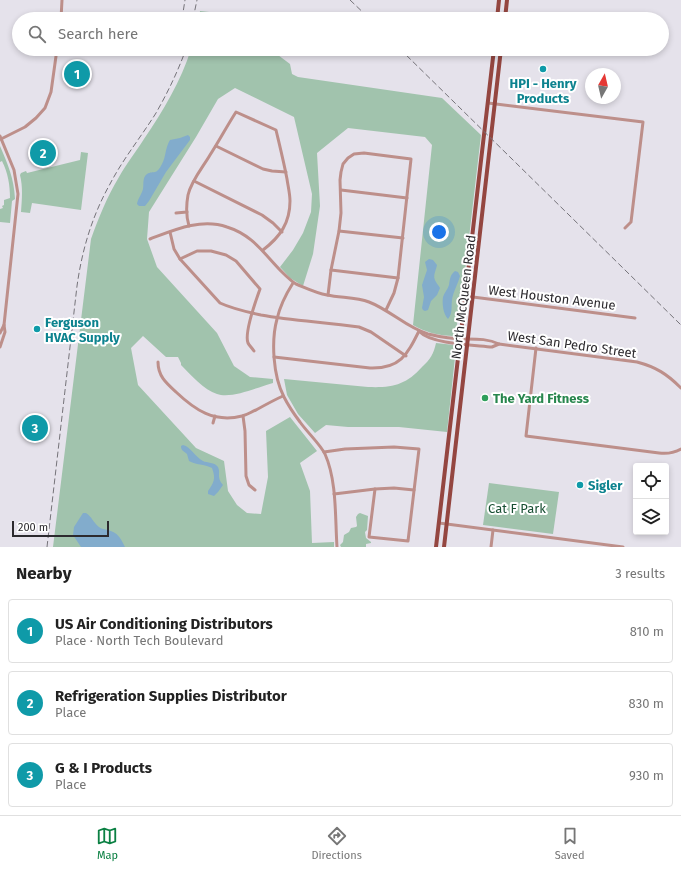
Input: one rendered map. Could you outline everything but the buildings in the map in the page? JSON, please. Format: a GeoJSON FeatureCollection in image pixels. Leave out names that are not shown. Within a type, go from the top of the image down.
{"type":"FeatureCollection","features":[{"type":"Feature","properties":{"kind":"main road"},"geometry":{"type":"LineString","coordinates":[[498,12],[500,0]]}},
{"type":"Feature","properties":{"kind":"main road"},"geometry":{"type":"LineString","coordinates":[[506,12],[507,0]]}},
{"type":"Feature","properties":{"kind":"main road","name":"North McQueen Road"},"geometry":{"type":"LineString","coordinates":[[436,547],[493,56]]}},
{"type":"Feature","properties":{"kind":"main road","name":"North McQueen Road"},"geometry":{"type":"LineString","coordinates":[[444,547],[500,56]]}},
{"type":"Feature","properties":{"kind":"main road"},"geometry":{"type":"LineString","coordinates":[[476,205],[483,206]]}},
{"type":"Feature","properties":{"kind":"street"},"geometry":{"type":"LineString","coordinates":[[61,12],[62,0]]}},
{"type":"Feature","properties":{"kind":"street"},"geometry":{"type":"LineString","coordinates":[[0,347],[5,332],[4,325],[18,194],[14,170],[1,138],[25,127],[45,108],[51,92],[56,56]]}},
{"type":"Feature","properties":{"kind":"street"},"geometry":{"type":"LineString","coordinates":[[488,103],[643,122],[630,222],[625,228]]}},
{"type":"Feature","properties":{"kind":"street"},"geometry":{"type":"LineString","coordinates":[[189,226],[187,218],[188,194],[194,181],[236,112],[276,130],[286,172],[290,200],[288,216],[282,232],[274,242],[263,250]]}},
{"type":"Feature","properties":{"kind":"street"},"geometry":{"type":"LineString","coordinates":[[216,146],[263,169],[286,172]]}},
{"type":"Feature","properties":{"kind":"street"},"geometry":{"type":"LineString","coordinates":[[328,295],[331,270],[339,230],[341,212],[341,172],[343,164],[354,154],[364,153],[411,159],[398,278],[394,293],[386,310]]}},
{"type":"Feature","properties":{"kind":"street"},"geometry":{"type":"LineString","coordinates":[[194,181],[262,215],[282,232]]}},
{"type":"Feature","properties":{"kind":"street"},"geometry":{"type":"LineString","coordinates":[[341,190],[407,198]]}},
{"type":"Feature","properties":{"kind":"street"},"geometry":{"type":"LineString","coordinates":[[216,198],[219,193]]}},
{"type":"Feature","properties":{"kind":"street"},"geometry":{"type":"LineString","coordinates":[[176,213],[187,212]]}},
{"type":"Feature","properties":{"kind":"street","name":"West San Pedro Street"},"geometry":{"type":"LineString","coordinates":[[150,239],[189,226],[215,224],[226,226],[247,237],[263,250],[293,283],[315,292],[369,302],[386,310],[419,331],[467,344],[492,347],[499,344]]}},
{"type":"Feature","properties":{"kind":"street"},"geometry":{"type":"LineString","coordinates":[[339,230],[403,238]]}},
{"type":"Feature","properties":{"kind":"street"},"geometry":{"type":"LineString","coordinates":[[170,232],[174,249],[180,259],[220,303],[251,313],[277,318],[359,327],[371,332],[406,356]]}},
{"type":"Feature","properties":{"kind":"street"},"geometry":{"type":"LineString","coordinates":[[180,259],[197,251],[211,251],[226,255],[236,261],[260,289],[251,313],[248,331],[247,342],[254,350]]}},
{"type":"Feature","properties":{"kind":"street"},"geometry":{"type":"LineString","coordinates":[[331,270],[398,278]]}},
{"type":"Feature","properties":{"kind":"street"},"geometry":{"type":"LineString","coordinates":[[293,283],[286,294],[275,328],[274,357],[277,377],[283,396],[300,422],[324,452],[333,482],[337,547]]}},
{"type":"Feature","properties":{"kind":"street","name":"West Houston Avenue"},"geometry":{"type":"LineString","coordinates":[[465,296],[635,318]]}},
{"type":"Feature","properties":{"kind":"street"},"geometry":{"type":"LineString","coordinates":[[0,333],[4,325]]}},
{"type":"Feature","properties":{"kind":"street"},"geometry":{"type":"LineString","coordinates":[[274,357],[378,368],[386,367],[406,356],[419,331]]}},
{"type":"Feature","properties":{"kind":"street","name":"West San Pedro Street"},"geometry":{"type":"LineString","coordinates":[[460,341],[472,338],[492,341],[499,344],[637,362],[647,365],[669,377],[681,388]]}},
{"type":"Feature","properties":{"kind":"street"},"geometry":{"type":"LineString","coordinates":[[536,348],[526,436],[668,454],[681,449]]}},
{"type":"Feature","properties":{"kind":"street"},"geometry":{"type":"LineString","coordinates":[[158,362],[158,372],[170,387],[188,404],[206,414],[231,418],[243,416],[283,396]]}},
{"type":"Feature","properties":{"kind":"street"},"geometry":{"type":"LineString","coordinates":[[213,423],[215,416]]}},
{"type":"Feature","properties":{"kind":"street"},"geometry":{"type":"LineString","coordinates":[[243,416],[245,431],[246,476],[249,485],[255,490]]}},
{"type":"Feature","properties":{"kind":"street"},"geometry":{"type":"LineString","coordinates":[[324,452],[345,449],[394,447],[419,449],[408,541],[369,537],[375,489]]}},
{"type":"Feature","properties":{"kind":"street"},"geometry":{"type":"LineString","coordinates":[[334,494],[394,488],[414,490]]}},
{"type":"Feature","properties":{"kind":"street"},"geometry":{"type":"LineString","coordinates":[[439,523],[623,547]]}},
{"type":"Feature","properties":{"kind":"street"},"geometry":{"type":"LineString","coordinates":[[491,547],[493,530]]}},
{"type":"Feature","properties":{"kind":"green space"},"geometry":{"type":"Polygon","coordinates":[[[189,56],[279,56],[290,64],[292,74],[298,77],[442,98],[481,135],[461,306],[456,333],[454,336],[432,333],[413,325],[432,145],[425,137],[348,128],[317,153],[320,206],[313,254],[303,286],[290,278],[280,267],[293,250],[303,233],[311,212],[312,194],[294,117],[235,88],[218,99],[149,212],[147,239],[157,267],[217,333],[234,366],[250,377],[273,379],[273,383],[237,394],[217,394],[207,389],[193,378],[181,365],[178,357],[166,357],[143,336],[131,348],[138,385],[196,448],[224,461],[228,491],[237,505],[247,513],[261,514],[268,477],[266,431],[290,417],[317,451],[300,463],[310,491],[312,543],[334,542],[334,547],[53,547],[91,239],[111,192],[122,172],[165,107],[189,56]]]}},
{"type":"Feature","properties":{"kind":"green space"},"geometry":{"type":"Polygon","coordinates":[[[0,146],[6,159],[14,191],[15,199],[12,201],[10,223],[0,222],[0,209],[3,208],[2,206],[4,205],[4,200],[10,198],[7,175],[2,161],[0,162],[0,146]]]}},
{"type":"Feature","properties":{"kind":"green space"},"geometry":{"type":"Polygon","coordinates":[[[81,152],[88,153],[81,210],[32,203],[30,213],[21,212],[21,173],[26,171],[27,173],[80,160],[81,152]]]}},
{"type":"Feature","properties":{"kind":"green space"},"geometry":{"type":"Polygon","coordinates":[[[436,343],[454,345],[456,348],[447,432],[399,427],[348,427],[326,425],[315,433],[298,414],[287,395],[284,379],[368,387],[384,387],[404,382],[427,362],[433,353],[436,343]]]}},
{"type":"Feature","properties":{"kind":"green space","name":"Cat F Park"},"geometry":{"type":"Polygon","coordinates":[[[489,483],[559,492],[553,534],[483,525],[489,483]]]}},
{"type":"Feature","properties":{"kind":"green space"},"geometry":{"type":"Polygon","coordinates":[[[360,513],[368,516],[367,530],[365,532],[366,538],[371,543],[366,544],[366,547],[341,547],[340,545],[343,542],[344,535],[349,532],[351,528],[357,526],[356,517],[360,513]]]}},
{"type":"Feature","properties":{"kind":"water"},"geometry":{"type":"Polygon","coordinates":[[[188,135],[190,140],[166,172],[149,201],[145,206],[139,206],[137,204],[142,191],[145,176],[160,168],[170,140],[188,135]]]}},
{"type":"Feature","properties":{"kind":"water"},"geometry":{"type":"Polygon","coordinates":[[[429,259],[433,260],[437,265],[434,278],[440,288],[437,295],[431,301],[428,310],[425,311],[422,308],[424,297],[422,285],[427,270],[425,262],[429,259]]]}},
{"type":"Feature","properties":{"kind":"water"},"geometry":{"type":"Polygon","coordinates":[[[455,271],[458,272],[460,276],[453,297],[450,317],[448,319],[443,308],[443,297],[451,276],[455,271]]]}},
{"type":"Feature","properties":{"kind":"water"},"geometry":{"type":"Polygon","coordinates":[[[183,445],[200,459],[205,462],[215,464],[218,467],[219,477],[223,485],[214,496],[208,494],[214,480],[212,468],[189,461],[187,454],[182,449],[181,446],[183,445]]]}},
{"type":"Feature","properties":{"kind":"water"},"geometry":{"type":"Polygon","coordinates":[[[83,513],[86,513],[100,528],[116,534],[125,547],[81,547],[73,535],[74,527],[83,513]]]}},
{"type":"Feature","properties":{"kind":"railway"},"geometry":{"type":"LineString","coordinates":[[183,12],[185,0]]}},
{"type":"Feature","properties":{"kind":"railway"},"geometry":{"type":"LineString","coordinates":[[194,12],[197,0]]}},
{"type":"Feature","properties":{"kind":"railway"},"geometry":{"type":"LineString","coordinates":[[350,0],[363,12]]}},
{"type":"Feature","properties":{"kind":"railway"},"geometry":{"type":"LineString","coordinates":[[47,547],[77,286],[85,246],[93,221],[104,196],[115,175],[156,113],[183,56]]}},
{"type":"Feature","properties":{"kind":"railway"},"geometry":{"type":"LineString","coordinates":[[407,56],[681,325]]}},
{"type":"Feature","properties":{"kind":"place","name":"HPI - Henry Products"},"geometry":{"type":"Point","coordinates":[543,69]}},
{"type":"Feature","properties":{"kind":"place","name":"US Air Conditioning Distributors"},"geometry":{"type":"Point","coordinates":[77,74]}},
{"type":"Feature","properties":{"kind":"place","name":"Refrigeration Supplies Distributor"},"geometry":{"type":"Point","coordinates":[43,153]}},
{"type":"Feature","properties":{"kind":"place","name":"Ferguson HVAC Supply"},"geometry":{"type":"Point","coordinates":[37,329]}},
{"type":"Feature","properties":{"kind":"place","name":"The Yard Fitness"},"geometry":{"type":"Point","coordinates":[485,398]}},
{"type":"Feature","properties":{"kind":"place","name":"G & I Products"},"geometry":{"type":"Point","coordinates":[35,428]}},
{"type":"Feature","properties":{"kind":"place","name":"Sigler"},"geometry":{"type":"Point","coordinates":[580,485]}}]}
